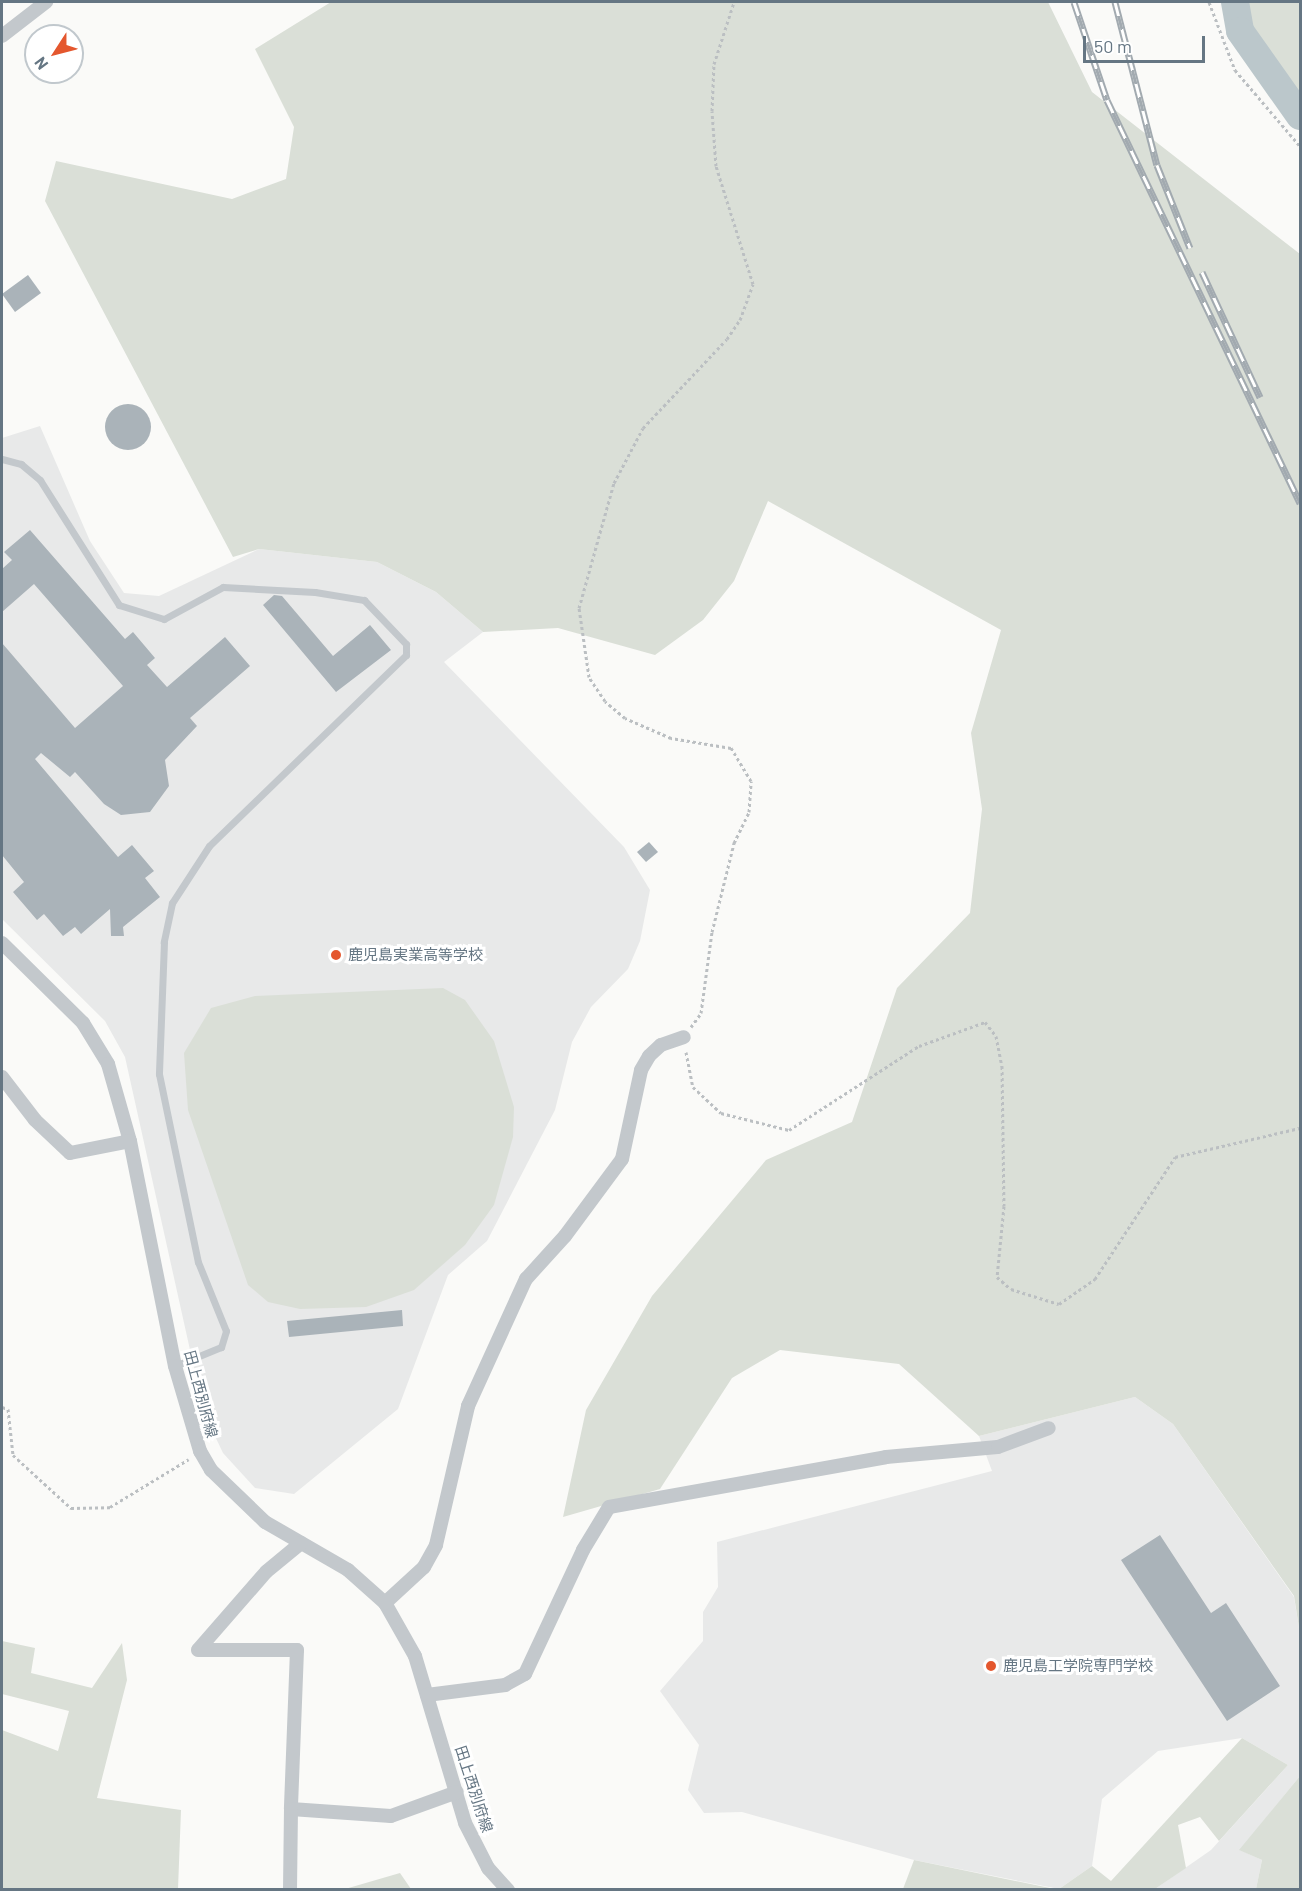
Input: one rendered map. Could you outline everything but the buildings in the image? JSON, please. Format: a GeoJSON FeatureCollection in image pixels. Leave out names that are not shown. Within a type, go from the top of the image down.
{"type":"FeatureCollection","features":[{"type":"Feature","properties":{"kind":"street"},"geometry":{"type":"LineString","coordinates":[[2,36],[46,2]]}},
{"type":"Feature","properties":{"kind":"street","name":"田上西別府線"},"geometry":{"type":"LineString","coordinates":[[2,943],[58,996],[97,1044],[130,1141],[175,1366],[200,1451],[236,1497],[301,1543],[348,1570],[385,1603],[415,1656],[475,1847],[508,1890]]}},
{"type":"Feature","properties":{"kind":"street"},"geometry":{"type":"LineString","coordinates":[[385,1603],[424,1567],[436,1545],[468,1406],[526,1279],[565,1236],[622,1159],[641,1070],[649,1056],[661,1045],[684,1037]]}},
{"type":"Feature","properties":{"kind":"street"},"geometry":{"type":"LineString","coordinates":[[2,1077],[35,1120],[70,1153],[130,1141]]}},
{"type":"Feature","properties":{"kind":"street"},"geometry":{"type":"LineString","coordinates":[[427,1695],[505,1685],[525,1674],[592,1532],[609,1507],[886,1457],[998,1447],[1049,1428]]}},
{"type":"Feature","properties":{"kind":"street"},"geometry":{"type":"LineString","coordinates":[[290,1890],[297,1650],[198,1650],[266,1572],[301,1543]]}},
{"type":"Feature","properties":{"kind":"street"},"geometry":{"type":"LineString","coordinates":[[291,1809],[391,1816],[457,1792]]}},
{"type":"Feature","properties":{"kind":"lane"},"geometry":{"type":"LineString","coordinates":[[2,459],[21,464],[40,480],[119,605],[164,620],[223,587],[315,592],[364,600],[406,644],[406,655],[209,846],[172,903],[164,942],[159,1074],[198,1262],[226,1331],[220,1347],[175,1366]]}},
{"type":"Feature","properties":{"kind":"path"},"geometry":{"type":"LineString","coordinates":[[734,2],[714,64],[712,111],[716,166],[753,284],[740,320],[727,339],[661,405],[638,437],[614,483],[579,608],[590,678],[604,700],[625,718],[671,738],[731,748],[751,781],[749,812],[734,843],[712,932],[700,1013],[684,1037],[693,1087],[721,1113],[789,1130],[919,1046],[985,1022],[996,1036],[1002,1066],[1004,1206],[997,1277],[1011,1289],[1059,1304],[1095,1279],[1175,1157],[1300,1128]]}},
{"type":"Feature","properties":{"kind":"path"},"geometry":{"type":"LineString","coordinates":[[1209,2],[1236,70],[1300,146]]}},
{"type":"Feature","properties":{"kind":"path"},"geometry":{"type":"LineString","coordinates":[[2,1407],[8,1409],[13,1455],[71,1508],[110,1507],[200,1451]]}},
{"type":"Feature","properties":{"kind":"shaded area"},"geometry":{"type":"Polygon","coordinates":[[[331,2],[1048,2],[1092,92],[1300,254],[1300,1634],[1294,1596],[1173,1424],[1135,1397],[979,1436],[899,1364],[780,1350],[732,1378],[660,1489],[563,1517],[586,1410],[652,1296],[766,1160],[852,1122],[897,988],[970,913],[982,809],[971,733],[1001,630],[768,501],[734,581],[703,620],[655,655],[558,628],[483,632],[436,592],[377,562],[259,549],[233,557],[45,201],[56,161],[232,199],[286,179],[294,127],[255,49],[331,2]]]}},
{"type":"Feature","properties":{"kind":"shaded area"},"geometry":{"type":"Polygon","coordinates":[[[1247,2],[1300,2],[1300,102],[1248,27],[1247,2]]]}},
{"type":"Feature","properties":{"kind":"shaded area","name":"鹿児島実業高等学校"},"geometry":{"type":"Polygon","coordinates":[[[40,426],[90,541],[124,593],[159,596],[259,549],[377,562],[436,592],[483,632],[444,662],[624,847],[650,890],[640,941],[628,969],[591,1007],[572,1042],[555,1110],[487,1241],[448,1275],[398,1409],[294,1494],[255,1488],[223,1453],[204,1413],[125,1057],[105,1021],[2,919],[2,438],[40,426]]]}},
{"type":"Feature","properties":{"kind":"shaded area"},"geometry":{"type":"Polygon","coordinates":[[[443,988],[465,1000],[494,1041],[514,1107],[513,1137],[494,1205],[465,1245],[414,1290],[366,1307],[300,1309],[268,1302],[248,1285],[188,1110],[184,1053],[211,1008],[255,996],[443,988]]]}},
{"type":"Feature","properties":{"kind":"shaded area","name":"鹿児島工学院専門学校"},"geometry":{"type":"Polygon","coordinates":[[[1135,1397],[1173,1424],[1294,1597],[1300,1634],[1300,1776],[1240,1850],[1262,1860],[1256,1889],[1155,1889],[1211,1850],[1288,1765],[1242,1738],[1158,1751],[1102,1799],[1092,1866],[1059,1889],[914,1860],[742,1812],[704,1813],[688,1790],[699,1745],[660,1691],[703,1641],[703,1612],[718,1587],[717,1542],[992,1471],[979,1436],[1135,1397]]]}},
{"type":"Feature","properties":{"kind":"shaded area"},"geometry":{"type":"Polygon","coordinates":[[[2,1641],[35,1648],[31,1673],[92,1688],[122,1643],[127,1680],[97,1798],[181,1810],[178,1889],[2,1889],[2,1730],[58,1751],[69,1711],[2,1694],[2,1641]]]}},
{"type":"Feature","properties":{"kind":"shaded area"},"geometry":{"type":"Polygon","coordinates":[[[1242,1738],[1288,1765],[1219,1841],[1200,1817],[1178,1825],[1186,1868],[1155,1889],[1059,1889],[1092,1866],[1111,1881],[1242,1738]]]}},
{"type":"Feature","properties":{"kind":"shaded area"},"geometry":{"type":"Polygon","coordinates":[[[1300,1776],[1300,1889],[1256,1889],[1262,1860],[1239,1850],[1300,1776]]]}},
{"type":"Feature","properties":{"kind":"shaded area"},"geometry":{"type":"Polygon","coordinates":[[[914,1860],[1055,1889],[903,1889],[914,1860]]]}},
{"type":"Feature","properties":{"kind":"shaded area"},"geometry":{"type":"Polygon","coordinates":[[[400,1873],[411,1889],[345,1889],[400,1873]]]}},
{"type":"Feature","properties":{"kind":"waterway"},"geometry":{"type":"LineString","coordinates":[[1235,2],[1240,31],[1300,116]]}},
{"type":"Feature","properties":{"kind":"railway"},"geometry":{"type":"LineString","coordinates":[[1074,2],[1107,100],[1300,503]]}},
{"type":"Feature","properties":{"kind":"railway"},"geometry":{"type":"LineString","coordinates":[[1115,2],[1157,165],[1190,248]]}},
{"type":"Feature","properties":{"kind":"railway"},"geometry":{"type":"LineString","coordinates":[[1202,272],[1260,397]]}},
{"type":"Feature","properties":{"kind":"place","name":"鹿児島実業高等学校"},"geometry":{"type":"Point","coordinates":[336,955]}},
{"type":"Feature","properties":{"kind":"place","name":"鹿児島工学院専門学校"},"geometry":{"type":"Point","coordinates":[991,1666]}}]}
